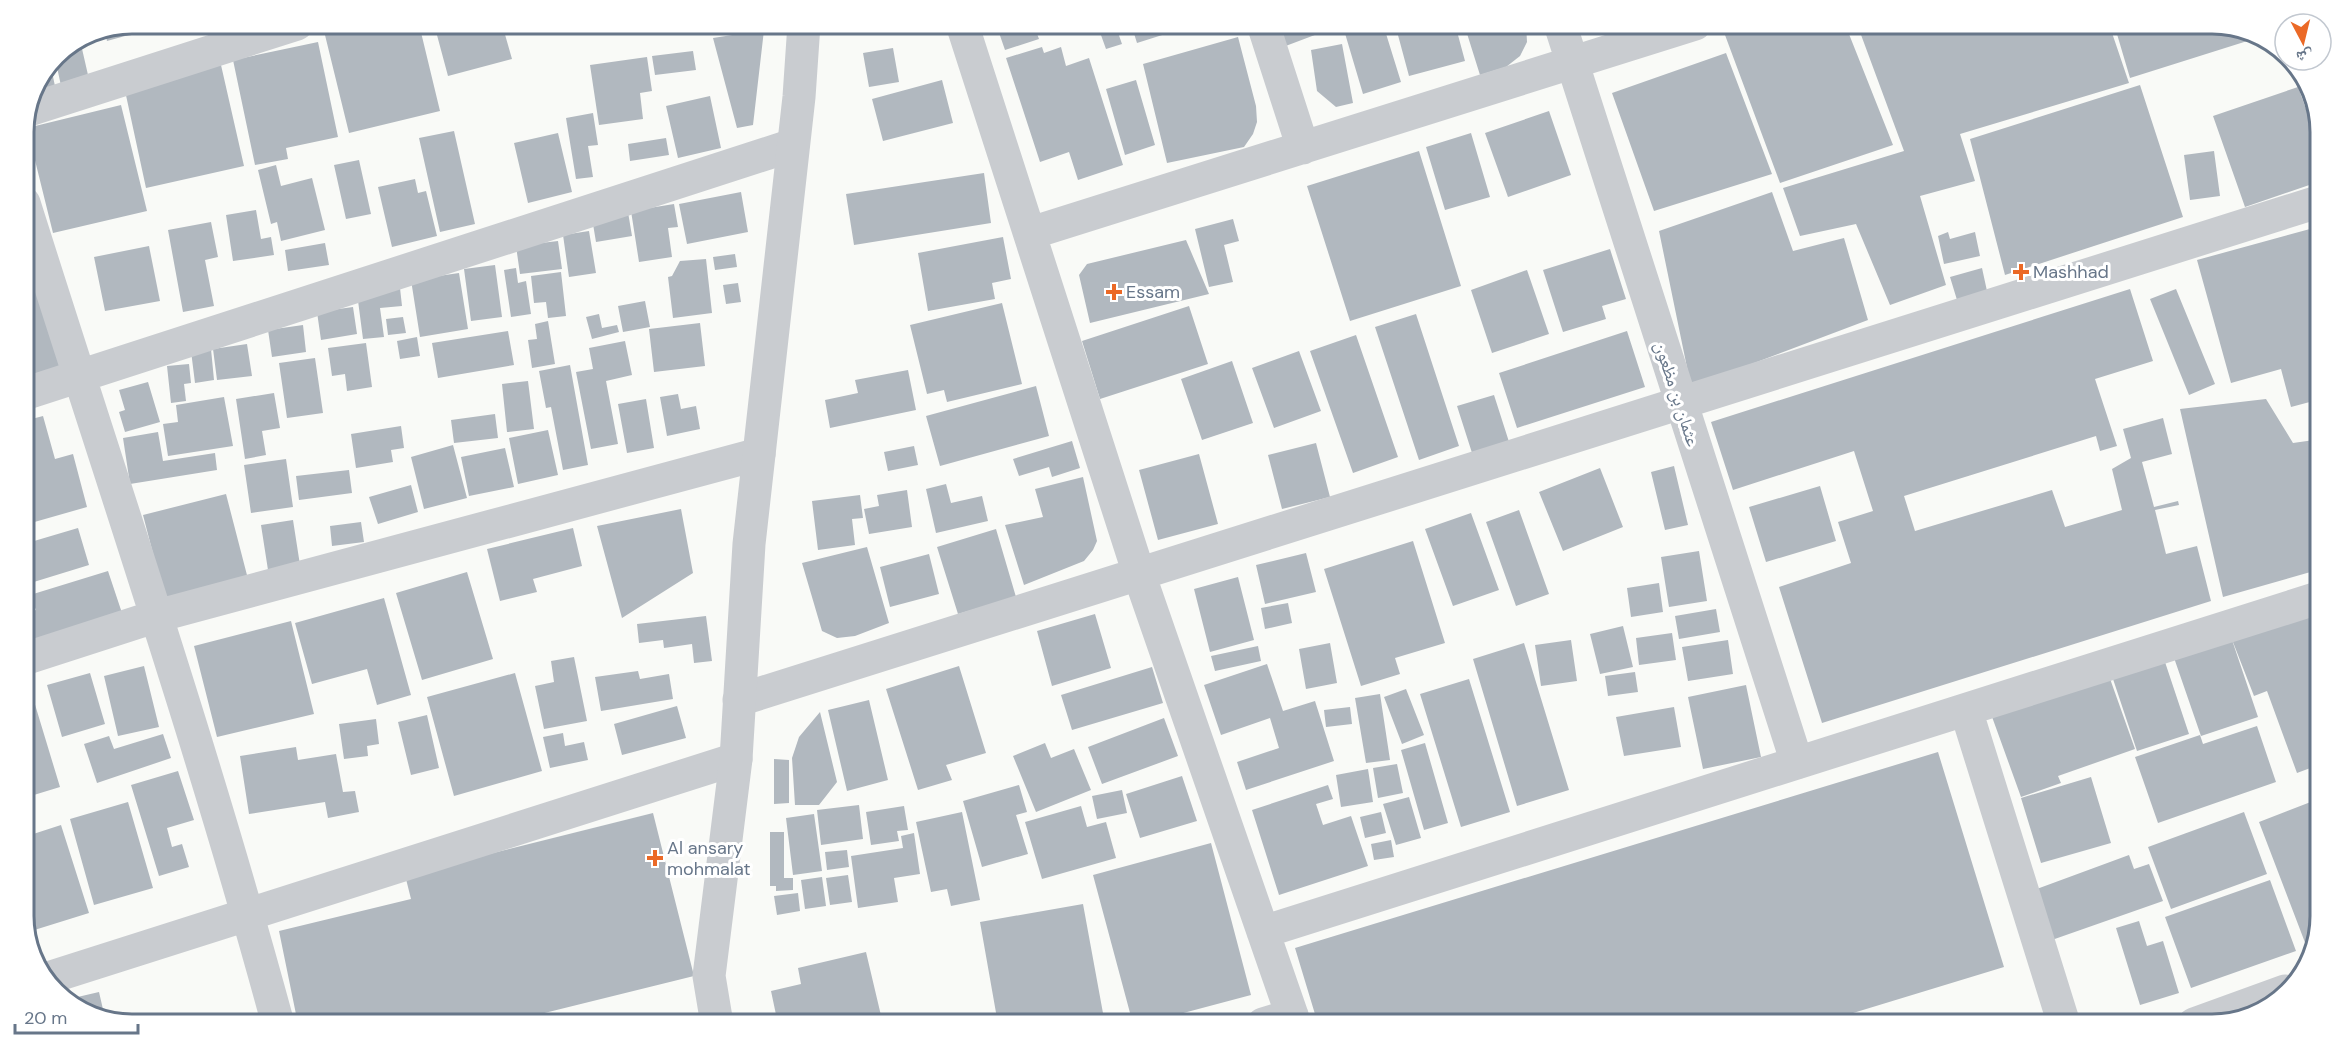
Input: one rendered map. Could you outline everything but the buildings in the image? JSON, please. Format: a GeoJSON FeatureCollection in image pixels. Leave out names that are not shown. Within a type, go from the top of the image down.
{"type":"FeatureCollection","features":[{"type":"Feature","properties":{"kind":"street"},"geometry":{"type":"LineString","coordinates":[[38,107],[266,34]]}},
{"type":"Feature","properties":{"kind":"street"},"geometry":{"type":"LineString","coordinates":[[715,1014],[709,976],[736,759],[749,544],[803,34]]}},
{"type":"Feature","properties":{"kind":"street"},"geometry":{"type":"LineString","coordinates":[[965,34],[1031,233],[1138,574],[1263,932],[1281,1014]]}},
{"type":"Feature","properties":{"kind":"street"},"geometry":{"type":"LineString","coordinates":[[1266,34],[1303,148]]}},
{"type":"Feature","properties":{"kind":"street","name":"عثمان بن مظعون"},"geometry":{"type":"LineString","coordinates":[[1563,34],[1797,763]]}},
{"type":"Feature","properties":{"kind":"street"},"geometry":{"type":"LineString","coordinates":[[1031,233],[1664,34]]}},
{"type":"Feature","properties":{"kind":"street"},"geometry":{"type":"LineString","coordinates":[[35,391],[793,145]]}},
{"type":"Feature","properties":{"kind":"street"},"geometry":{"type":"LineString","coordinates":[[739,700],[2310,204]]}},
{"type":"Feature","properties":{"kind":"street"},"geometry":{"type":"LineString","coordinates":[[35,237],[157,616],[248,914],[275,1014]]}},
{"type":"Feature","properties":{"kind":"street"},"geometry":{"type":"LineString","coordinates":[[35,655],[157,616],[759,454]]}},
{"type":"Feature","properties":{"kind":"street"},"geometry":{"type":"LineString","coordinates":[[1263,932],[2310,601]]}},
{"type":"Feature","properties":{"kind":"street"},"geometry":{"type":"LineString","coordinates":[[1966,710],[2061,1014]]}},
{"type":"Feature","properties":{"kind":"street"},"geometry":{"type":"LineString","coordinates":[[56,976],[736,759]]}},
{"type":"Feature","properties":{"kind":"street"},"geometry":{"type":"LineString","coordinates":[[2224,1013],[2264,999]]}},
{"type":"Feature","properties":{"kind":"place","name":"Mashhad"},"geometry":{"type":"Point","coordinates":[2021,272]}},
{"type":"Feature","properties":{"kind":"place","name":"Essam"},"geometry":{"type":"Point","coordinates":[1114,292]}},
{"type":"Feature","properties":{"kind":"place","name":"Al ansary mohmalat"},"geometry":{"type":"Point","coordinates":[655,858]}}]}
